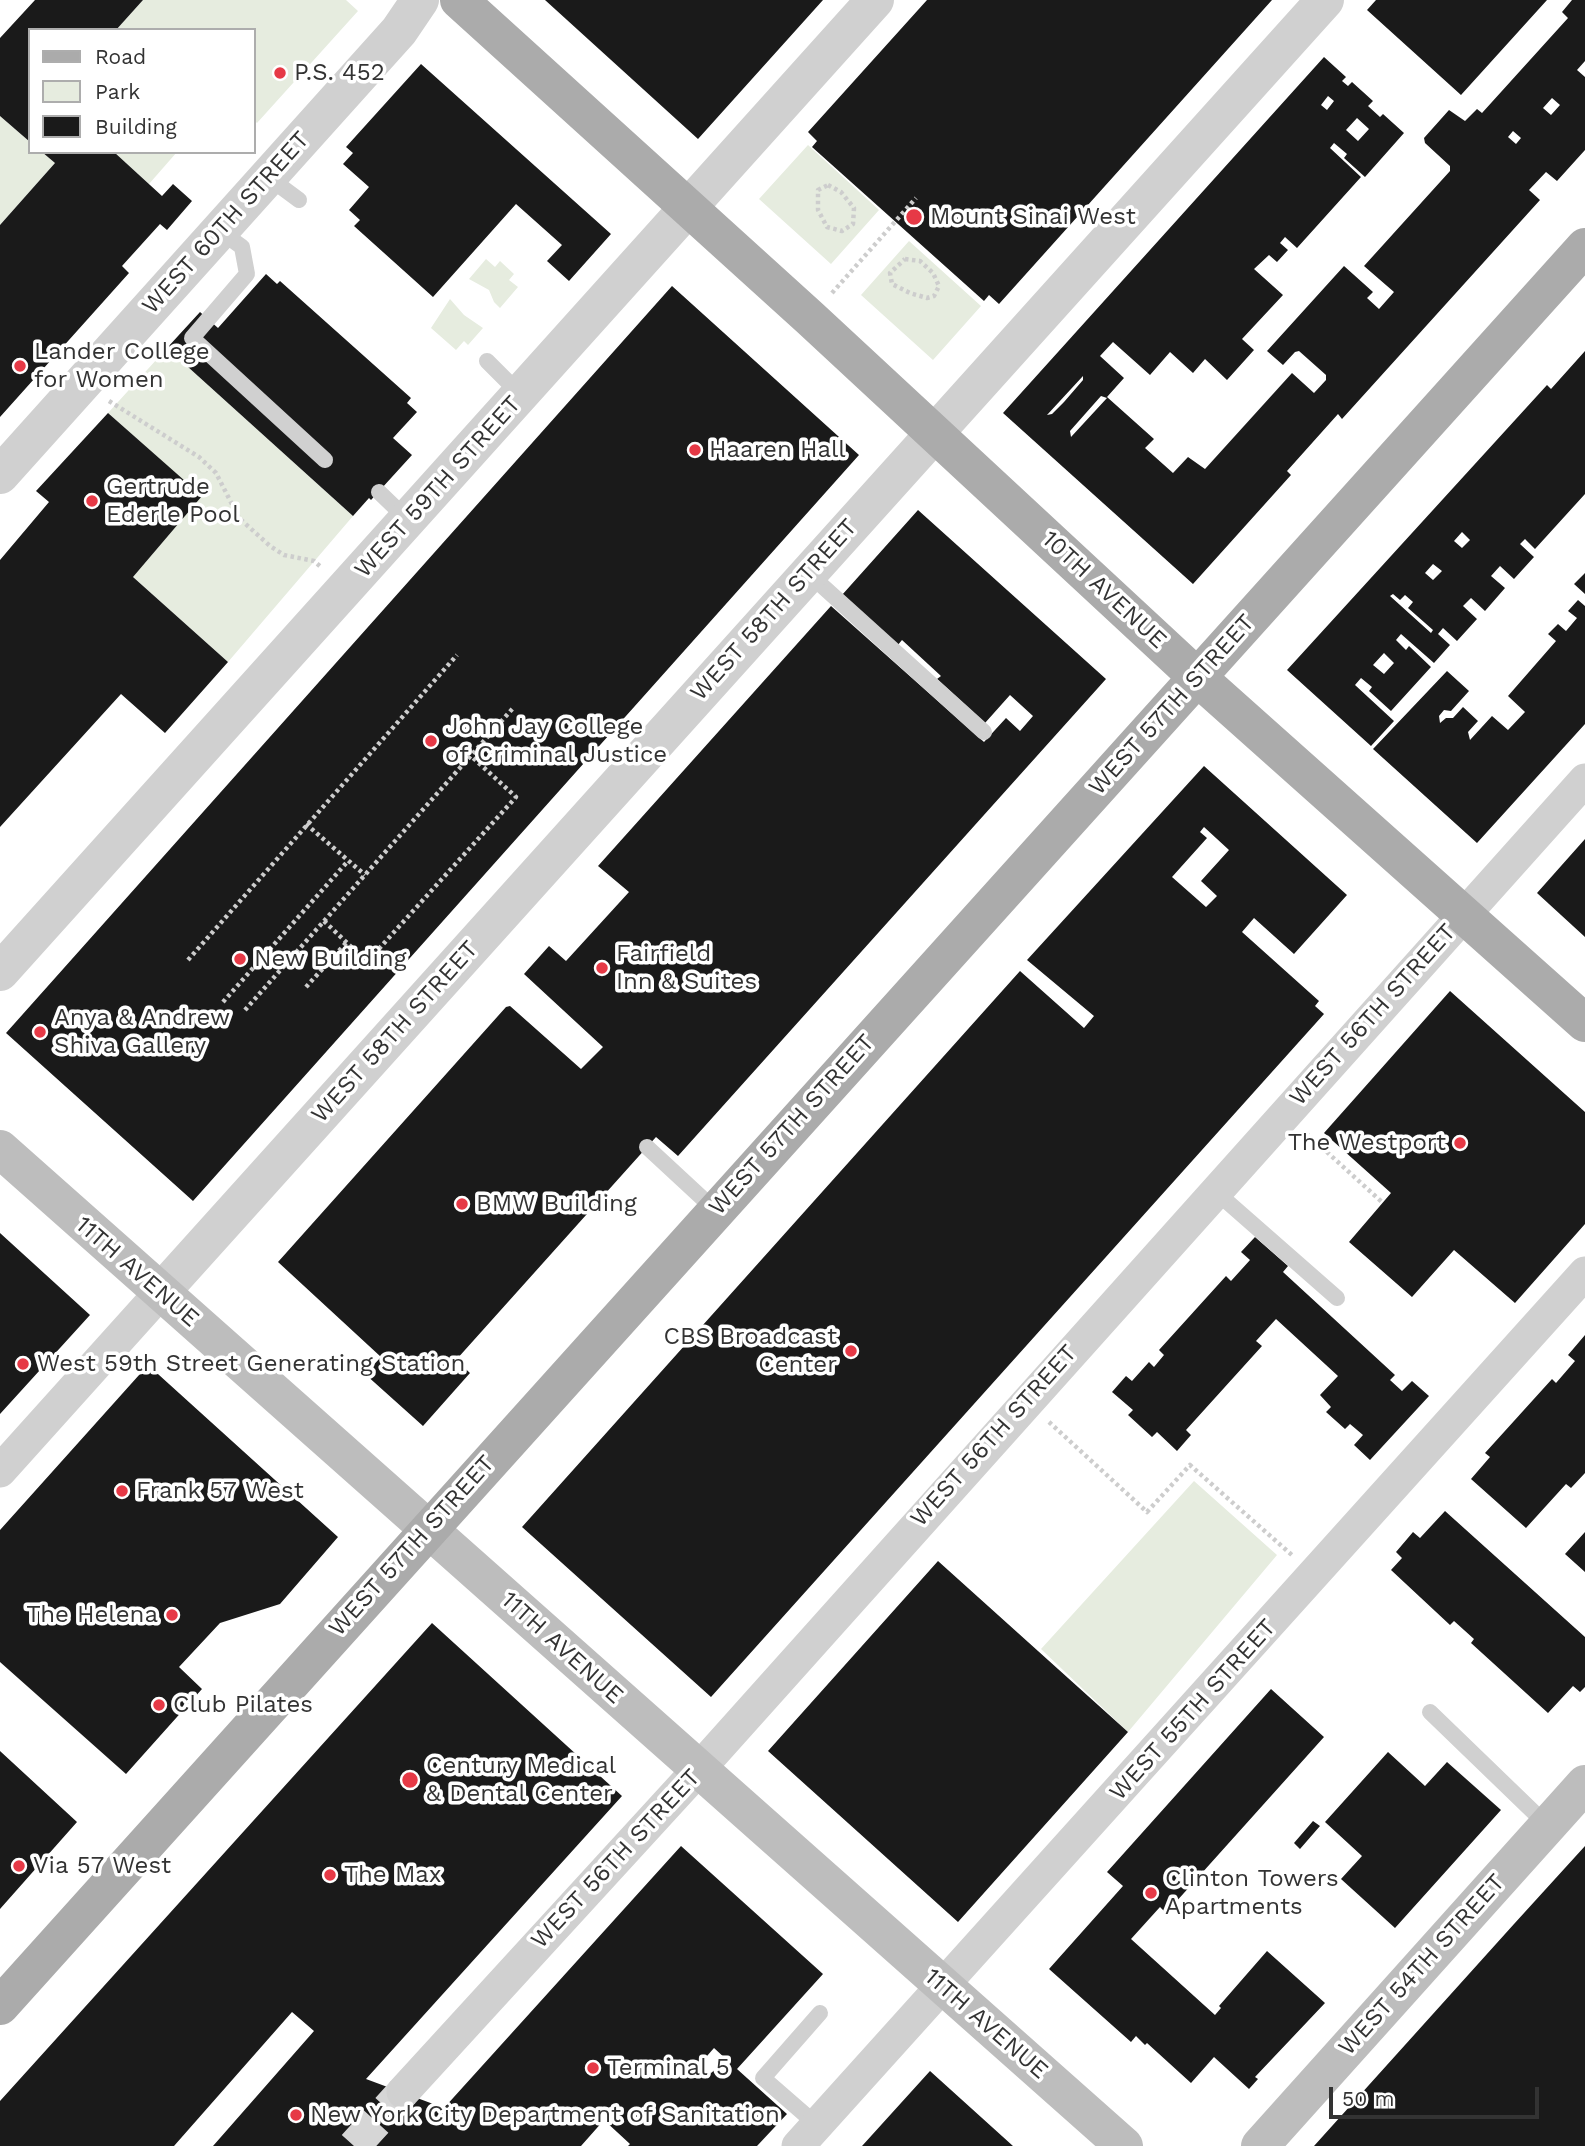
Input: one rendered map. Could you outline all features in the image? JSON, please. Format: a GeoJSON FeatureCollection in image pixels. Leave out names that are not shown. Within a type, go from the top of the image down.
{"type":"FeatureCollection","features":[{"type":"Feature","properties":{"kind":"main road","name":"10TH AVENUE"},"geometry":{"type":"LineString","coordinates":[[459,0],[810,318],[1197,677],[1585,1023]]}},
{"type":"Feature","properties":{"kind":"main road","name":"WEST 57TH STREET"},"geometry":{"type":"LineString","coordinates":[[0,2006],[1585,247]]}},
{"type":"Feature","properties":{"kind":"main road","name":"11TH AVENUE"},"geometry":{"type":"LineString","coordinates":[[0,1149],[1124,2146]]}},
{"type":"Feature","properties":{"kind":"main road","name":"WEST 54TH STREET"},"geometry":{"type":"LineString","coordinates":[[1260,2146],[1585,1784]]}},
{"type":"Feature","properties":{"kind":"street","name":"WEST 60TH STREET"},"geometry":{"type":"LineString","coordinates":[[0,475],[399,31],[420,0]]}},
{"type":"Feature","properties":{"kind":"street","name":"WEST 59TH STREET"},"geometry":{"type":"LineString","coordinates":[[0,971],[522,395],[875,0]]}},
{"type":"Feature","properties":{"kind":"street","name":"WEST 58TH STREET"},"geometry":{"type":"LineString","coordinates":[[0,1471],[1325,0]]}},
{"type":"Feature","properties":{"kind":"street","name":"WEST 56TH STREET"},"geometry":{"type":"LineString","coordinates":[[403,2092],[698,1770],[1585,780]]}},
{"type":"Feature","properties":{"kind":"street","name":"WEST 55TH STREET"},"geometry":{"type":"LineString","coordinates":[[808,2136],[1585,1273]]}},
{"type":"Feature","properties":{"kind":"lane"},"geometry":{"type":"LineString","coordinates":[[268,177],[299,200]]}},
{"type":"Feature","properties":{"kind":"lane"},"geometry":{"type":"LineString","coordinates":[[219,231],[242,247],[247,274],[192,338],[325,460]]}},
{"type":"Feature","properties":{"kind":"lane"},"geometry":{"type":"LineString","coordinates":[[487,362],[522,395]]}},
{"type":"Feature","properties":{"kind":"lane"},"geometry":{"type":"LineString","coordinates":[[379,492],[408,520]]}},
{"type":"Feature","properties":{"kind":"lane"},"geometry":{"type":"LineString","coordinates":[[808,573],[984,732]]}},
{"type":"Feature","properties":{"kind":"lane"},"geometry":{"type":"LineString","coordinates":[[647,1147],[715,1210]]}},
{"type":"Feature","properties":{"kind":"lane"},"geometry":{"type":"LineString","coordinates":[[1215,1191],[1338,1298]]}},
{"type":"Feature","properties":{"kind":"lane"},"geometry":{"type":"LineString","coordinates":[[1430,1712],[1548,1826]]}},
{"type":"Feature","properties":{"kind":"lane"},"geometry":{"type":"LineString","coordinates":[[808,2136],[763,2078],[820,2013]]}},
{"type":"Feature","properties":{"kind":"path"},"geometry":{"type":"LineString","coordinates":[[821,186],[835,188],[850,201],[854,208],[853,224],[842,231],[827,227],[818,210],[817,196],[821,186]]}},
{"type":"Feature","properties":{"kind":"path"},"geometry":{"type":"LineString","coordinates":[[810,318],[916,198]]}},
{"type":"Feature","properties":{"kind":"path"},"geometry":{"type":"LineString","coordinates":[[905,259],[920,261],[937,279],[938,293],[927,298],[899,289],[891,279],[893,268],[905,259]]}},
{"type":"Feature","properties":{"kind":"path"},"geometry":{"type":"LineString","coordinates":[[106,398],[199,457],[216,473],[239,519],[270,546],[295,558],[314,561],[321,567]]}},
{"type":"Feature","properties":{"kind":"path"},"geometry":{"type":"LineString","coordinates":[[188,960],[457,655]]}},
{"type":"Feature","properties":{"kind":"path"},"geometry":{"type":"LineString","coordinates":[[246,1010],[513,707]]}},
{"type":"Feature","properties":{"kind":"path"},"geometry":{"type":"LineString","coordinates":[[324,921],[367,962],[516,797],[471,755]]}},
{"type":"Feature","properties":{"kind":"path"},"geometry":{"type":"LineString","coordinates":[[306,824],[365,875]]}},
{"type":"Feature","properties":{"kind":"path"},"geometry":{"type":"LineString","coordinates":[[223,1002],[348,861]]}},
{"type":"Feature","properties":{"kind":"path"},"geometry":{"type":"LineString","coordinates":[[306,987],[346,943]]}},
{"type":"Feature","properties":{"kind":"path"},"geometry":{"type":"LineString","coordinates":[[1309,1145],[1315,1141],[1383,1203]]}},
{"type":"Feature","properties":{"kind":"path"},"geometry":{"type":"LineString","coordinates":[[1048,1422],[1147,1512],[1190,1465],[1293,1557]]}},
{"type":"Feature","properties":{"kind":"green space"},"geometry":{"type":"Polygon","coordinates":[[[143,0],[346,0],[358,11],[257,123],[256,28],[118,28],[143,0]]]}},
{"type":"Feature","properties":{"kind":"green space"},"geometry":{"type":"Polygon","coordinates":[[[0,116],[28,140],[28,154],[44,154],[55,163],[0,225],[0,116]]]}},
{"type":"Feature","properties":{"kind":"green space"},"geometry":{"type":"Polygon","coordinates":[[[808,145],[879,210],[831,264],[759,199],[808,145]]]}},
{"type":"Feature","properties":{"kind":"green space"},"geometry":{"type":"Polygon","coordinates":[[[116,154],[175,154],[149,184],[116,154]]]}},
{"type":"Feature","properties":{"kind":"green space"},"geometry":{"type":"Polygon","coordinates":[[[909,241],[981,306],[933,360],[861,295],[909,241]]]}},
{"type":"Feature","properties":{"kind":"green space"},"geometry":{"type":"Polygon","coordinates":[[[486,259],[495,267],[500,261],[514,274],[509,280],[518,287],[500,308],[489,290],[469,279],[486,259]]]}},
{"type":"Feature","properties":{"kind":"green space"},"geometry":{"type":"Polygon","coordinates":[[[450,299],[464,315],[483,328],[468,345],[464,341],[456,350],[431,328],[450,299]]]}},
{"type":"Feature","properties":{"kind":"green space"},"geometry":{"type":"Polygon","coordinates":[[[167,348],[353,516],[228,662],[133,577],[201,496],[108,413],[167,348]]]}},
{"type":"Feature","properties":{"kind":"green space"},"geometry":{"type":"Polygon","coordinates":[[[1194,1481],[1277,1555],[1128,1732],[1041,1649],[1194,1481]]]}},
{"type":"Feature","properties":{"kind":"building"},"geometry":{"type":"Polygon","coordinates":[[[35,0],[143,0],[118,28],[28,28],[28,140],[0,116],[0,38],[35,0]]]}},
{"type":"Feature","properties":{"kind":"building"},"geometry":{"type":"Polygon","coordinates":[[[545,0],[823,0],[698,139],[545,0]]]}},
{"type":"Feature","properties":{"kind":"building"},"geometry":{"type":"Polygon","coordinates":[[[927,0],[1272,0],[999,304],[989,295],[984,301],[812,147],[817,141],[808,132],[927,0]]]}},
{"type":"Feature","properties":{"kind":"building"},"geometry":{"type":"Polygon","coordinates":[[[1376,0],[1547,0],[1461,95],[1367,10],[1376,0]]]}},
{"type":"Feature","properties":{"kind":"building"},"geometry":{"type":"Polygon","coordinates":[[[1572,0],[1585,0],[1585,61],[1577,70],[1585,77],[1585,150],[1557,181],[1546,172],[1529,190],[1540,200],[1342,419],[1338,414],[1287,471],[1291,475],[1193,584],[1003,413],[1324,57],[1346,77],[1342,81],[1348,86],[1352,82],[1373,101],[1368,106],[1380,117],[1383,114],[1404,133],[1365,177],[1344,158],[1347,154],[1334,143],[1330,148],[1361,177],[1297,248],[1285,237],[1280,243],[1288,250],[1277,262],[1269,255],[1254,269],[1283,295],[1242,339],[1254,350],[1227,380],[1205,359],[1193,373],[1170,352],[1150,375],[1113,342],[1100,356],[1124,378],[1107,397],[1154,439],[1145,448],[1173,473],[1188,457],[1205,469],[1292,373],[1314,393],[1326,380],[1326,375],[1299,351],[1283,365],[1267,351],[1344,266],[1373,292],[1367,298],[1379,309],[1394,292],[1364,266],[1450,171],[1450,166],[1425,143],[1424,138],[1449,110],[1465,121],[1477,109],[1482,113],[1568,18],[1562,12],[1572,0]],[[1328,96],[1321,105],[1327,110],[1334,101],[1328,96]],[[1552,98],[1543,108],[1551,115],[1560,105],[1552,98]],[[1357,118],[1346,130],[1358,141],[1369,129],[1357,118]],[[1513,131],[1508,137],[1516,144],[1521,138],[1513,131]],[[1083,376],[1047,415],[1052,414],[1083,380],[1083,376]],[[1101,396],[1070,431],[1071,437],[1107,398],[1101,396]]]}},
{"type":"Feature","properties":{"kind":"building"},"geometry":{"type":"Polygon","coordinates":[[[421,64],[611,234],[569,281],[547,261],[562,245],[516,204],[433,297],[354,226],[360,220],[349,210],[369,187],[343,164],[353,153],[346,147],[421,64]]]}},
{"type":"Feature","properties":{"kind":"building"},"geometry":{"type":"Polygon","coordinates":[[[44,154],[116,154],[162,196],[173,184],[192,201],[167,230],[160,224],[122,266],[129,273],[0,417],[0,225],[55,163],[44,154]]]}},
{"type":"Feature","properties":{"kind":"building"},"geometry":{"type":"Polygon","coordinates":[[[266,274],[277,284],[280,281],[411,398],[407,403],[417,412],[393,438],[412,455],[353,516],[167,348],[200,312],[218,328],[266,274]]]}},
{"type":"Feature","properties":{"kind":"building","name":"John Jay College of Criminal Justice"},"geometry":{"type":"Polygon","coordinates":[[[672,286],[859,455],[193,1201],[6,1033],[672,286]]]}},
{"type":"Feature","properties":{"kind":"building"},"geometry":{"type":"Polygon","coordinates":[[[1585,351],[1585,494],[1535,549],[1525,539],[1520,544],[1534,557],[1514,579],[1500,566],[1491,576],[1505,588],[1485,611],[1471,598],[1463,606],[1477,619],[1457,641],[1443,628],[1438,634],[1450,645],[1434,663],[1401,634],[1396,640],[1406,650],[1409,646],[1431,667],[1391,711],[1369,691],[1372,687],[1361,678],[1355,685],[1394,721],[1371,746],[1287,670],[1547,385],[1551,389],[1585,351]],[[1462,532],[1454,541],[1462,548],[1470,540],[1462,532]],[[1433,564],[1425,573],[1433,580],[1442,571],[1433,564]],[[1393,594],[1390,596],[1431,633],[1433,630],[1408,608],[1413,602],[1405,595],[1400,600],[1393,594]],[[1384,653],[1373,665],[1384,674],[1394,663],[1384,653]]]}},
{"type":"Feature","properties":{"kind":"building"},"geometry":{"type":"Polygon","coordinates":[[[108,413],[202,496],[133,577],[228,662],[165,733],[121,694],[0,827],[0,560],[49,502],[36,491],[108,413]]]}},
{"type":"Feature","properties":{"kind":"building"},"geometry":{"type":"Polygon","coordinates":[[[918,510],[1106,679],[678,1156],[656,1137],[456,1360],[470,1373],[423,1426],[365,1374],[381,1357],[278,1262],[506,1007],[510,1006],[581,1069],[603,1047],[524,974],[549,946],[566,961],[629,892],[598,866],[831,606],[984,742],[1006,718],[1020,731],[1033,716],[1010,695],[985,723],[937,679],[941,676],[902,640],[897,646],[842,595],[918,510]]]}},
{"type":"Feature","properties":{"kind":"building"},"geometry":{"type":"Polygon","coordinates":[[[1585,573],[1585,594],[1574,584],[1585,573]]]}},
{"type":"Feature","properties":{"kind":"building"},"geometry":{"type":"Polygon","coordinates":[[[1578,600],[1585,606],[1585,724],[1477,843],[1373,749],[1447,671],[1469,691],[1451,711],[1444,710],[1439,716],[1440,723],[1446,718],[1453,718],[1463,707],[1478,721],[1468,732],[1470,740],[1492,716],[1508,730],[1525,712],[1508,696],[1556,641],[1548,634],[1558,624],[1566,631],[1577,618],[1568,611],[1578,600]]]}},
{"type":"Feature","properties":{"kind":"building","name":"CBS Broadcast Center"},"geometry":{"type":"Polygon","coordinates":[[[1204,766],[1347,895],[1294,954],[1254,918],[1242,932],[1319,1001],[1315,1006],[1324,1014],[711,1697],[522,1527],[1020,971],[1084,1028],[1094,1016],[1027,960],[1204,766]],[[1204,827],[1200,832],[1207,838],[1172,877],[1206,907],[1217,896],[1201,881],[1229,850],[1204,827]]]}},
{"type":"Feature","properties":{"kind":"building"},"geometry":{"type":"Polygon","coordinates":[[[1585,839],[1585,937],[1537,893],[1585,839]]]}},
{"type":"Feature","properties":{"kind":"building","name":"The Westport"},"geometry":{"type":"Polygon","coordinates":[[[1450,991],[1585,1112],[1585,1224],[1515,1303],[1454,1250],[1412,1297],[1349,1242],[1391,1193],[1324,1133],[1450,991]]]}},
{"type":"Feature","properties":{"kind":"building","name":"West 59th Street Generating Station"},"geometry":{"type":"Polygon","coordinates":[[[0,1233],[90,1315],[0,1414],[0,1233]]]}},
{"type":"Feature","properties":{"kind":"building"},"geometry":{"type":"Polygon","coordinates":[[[1255,1237],[1288,1266],[1283,1272],[1395,1375],[1390,1380],[1402,1391],[1412,1381],[1429,1396],[1370,1460],[1354,1445],[1363,1435],[1350,1424],[1345,1429],[1326,1412],[1331,1407],[1320,1395],[1338,1376],[1276,1319],[1256,1341],[1262,1346],[1186,1430],[1191,1435],[1177,1451],[1157,1432],[1152,1437],[1128,1415],[1133,1410],[1112,1392],[1126,1376],[1132,1381],[1149,1362],[1154,1367],[1164,1355],[1159,1350],[1226,1276],[1231,1281],[1250,1260],[1241,1252],[1255,1237]]]}},
{"type":"Feature","properties":{"kind":"building"},"geometry":{"type":"Polygon","coordinates":[[[1585,1335],[1585,1473],[1571,1488],[1566,1484],[1526,1528],[1471,1479],[1490,1457],[1485,1453],[1552,1379],[1556,1383],[1575,1361],[1568,1355],[1585,1335]]]}},
{"type":"Feature","properties":{"kind":"building"},"geometry":{"type":"Polygon","coordinates":[[[148,1365],[338,1537],[280,1604],[220,1623],[179,1667],[202,1689],[126,1774],[0,1662],[0,1530],[148,1365]]]}},
{"type":"Feature","properties":{"kind":"building"},"geometry":{"type":"Polygon","coordinates":[[[1445,1511],[1585,1637],[1585,1687],[1580,1692],[1573,1686],[1548,1713],[1471,1643],[1474,1639],[1454,1621],[1450,1625],[1391,1570],[1402,1558],[1396,1552],[1413,1532],[1420,1538],[1445,1511]]]}},
{"type":"Feature","properties":{"kind":"building"},"geometry":{"type":"Polygon","coordinates":[[[1585,1532],[1585,1572],[1565,1554],[1585,1532]]]}},
{"type":"Feature","properties":{"kind":"building"},"geometry":{"type":"Polygon","coordinates":[[[938,1561],[1128,1732],[958,1922],[768,1751],[938,1561]]]}},
{"type":"Feature","properties":{"kind":"building"},"geometry":{"type":"Polygon","coordinates":[[[432,1623],[622,1796],[366,2079],[444,2108],[681,1846],[823,1974],[737,2069],[787,2114],[757,2146],[628,2146],[630,2144],[604,2120],[581,2146],[213,2146],[314,2031],[292,2012],[174,2146],[0,2146],[0,2101],[432,1623]],[[714,2048],[700,2064],[711,2073],[727,2060],[714,2048]]]}},
{"type":"Feature","properties":{"kind":"building","name":"Clinton Towers Apartments"},"geometry":{"type":"Polygon","coordinates":[[[1271,1689],[1324,1737],[1166,1913],[1160,1907],[1131,1939],[1215,2015],[1221,2008],[1219,2006],[1267,1951],[1325,2003],[1255,2077],[1258,2079],[1249,2089],[1214,2057],[1191,2083],[1147,2043],[1145,2045],[1136,2036],[1131,2042],[1049,1969],[1123,1886],[1107,1872],[1271,1689]]]}},
{"type":"Feature","properties":{"kind":"building","name":"Via 57 West"},"geometry":{"type":"Polygon","coordinates":[[[0,1751],[77,1822],[0,1909],[0,1751]]]}},
{"type":"Feature","properties":{"kind":"building"},"geometry":{"type":"Polygon","coordinates":[[[1388,1752],[1425,1786],[1447,1762],[1501,1810],[1395,1928],[1341,1879],[1362,1856],[1325,1822],[1388,1752]]]}},
{"type":"Feature","properties":{"kind":"building"},"geometry":{"type":"Polygon","coordinates":[[[1313,1821],[1320,1826],[1300,1849],[1294,1843],[1313,1821]]]}},
{"type":"Feature","properties":{"kind":"building"},"geometry":{"type":"Polygon","coordinates":[[[1585,1846],[1585,2146],[1314,2146],[1514,1924],[1585,1846]]]}},
{"type":"Feature","properties":{"kind":"building"},"geometry":{"type":"Polygon","coordinates":[[[930,2071],[1013,2146],[862,2146],[930,2071]]]}},
{"type":"Feature","properties":{"kind":"tunnel"},"geometry":{"type":"LineString","coordinates":[[354,2146],[403,2092]]}},
{"type":"Feature","properties":{"kind":"place","name":"P.S. 452"},"geometry":{"type":"Point","coordinates":[280,73]}},
{"type":"Feature","properties":{"kind":"place","name":"Mount Sinai West"},"geometry":{"type":"Point","coordinates":[914,217]}},
{"type":"Feature","properties":{"kind":"place","name":"Lander College for Women"},"geometry":{"type":"Point","coordinates":[20,366]}},
{"type":"Feature","properties":{"kind":"place","name":"Haaren Hall"},"geometry":{"type":"Point","coordinates":[695,450]}},
{"type":"Feature","properties":{"kind":"place","name":"Gertrude Ederle Pool"},"geometry":{"type":"Point","coordinates":[92,501]}},
{"type":"Feature","properties":{"kind":"place","name":"John Jay College of Criminal Justice"},"geometry":{"type":"Point","coordinates":[431,741]}},
{"type":"Feature","properties":{"kind":"place","name":"New Building"},"geometry":{"type":"Point","coordinates":[240,959]}},
{"type":"Feature","properties":{"kind":"place","name":"Fairfield Inn & Suites"},"geometry":{"type":"Point","coordinates":[602,968]}},
{"type":"Feature","properties":{"kind":"place","name":"Anya & Andrew Shiva Gallery"},"geometry":{"type":"Point","coordinates":[40,1032]}},
{"type":"Feature","properties":{"kind":"place","name":"The Westport"},"geometry":{"type":"Point","coordinates":[1460,1143]}},
{"type":"Feature","properties":{"kind":"place","name":"BMW Building"},"geometry":{"type":"Point","coordinates":[462,1204]}},
{"type":"Feature","properties":{"kind":"place","name":"CBS Broadcast Center"},"geometry":{"type":"Point","coordinates":[851,1351]}},
{"type":"Feature","properties":{"kind":"place","name":"West 59th Street Generating Station"},"geometry":{"type":"Point","coordinates":[23,1364]}},
{"type":"Feature","properties":{"kind":"place","name":"Frank 57 West"},"geometry":{"type":"Point","coordinates":[122,1491]}},
{"type":"Feature","properties":{"kind":"place","name":"The Helena"},"geometry":{"type":"Point","coordinates":[172,1615]}},
{"type":"Feature","properties":{"kind":"place","name":"Club Pilates"},"geometry":{"type":"Point","coordinates":[159,1705]}},
{"type":"Feature","properties":{"kind":"place","name":"Century Medical & Dental Center"},"geometry":{"type":"Point","coordinates":[410,1780]}},
{"type":"Feature","properties":{"kind":"place","name":"Via 57 West"},"geometry":{"type":"Point","coordinates":[19,1866]}},
{"type":"Feature","properties":{"kind":"place","name":"The Max"},"geometry":{"type":"Point","coordinates":[330,1875]}},
{"type":"Feature","properties":{"kind":"place","name":"Clinton Towers Apartments"},"geometry":{"type":"Point","coordinates":[1151,1893]}},
{"type":"Feature","properties":{"kind":"place","name":"Terminal 5"},"geometry":{"type":"Point","coordinates":[593,2068]}},
{"type":"Feature","properties":{"kind":"place","name":"New York City Department of Sanitation"},"geometry":{"type":"Point","coordinates":[296,2115]}}]}
